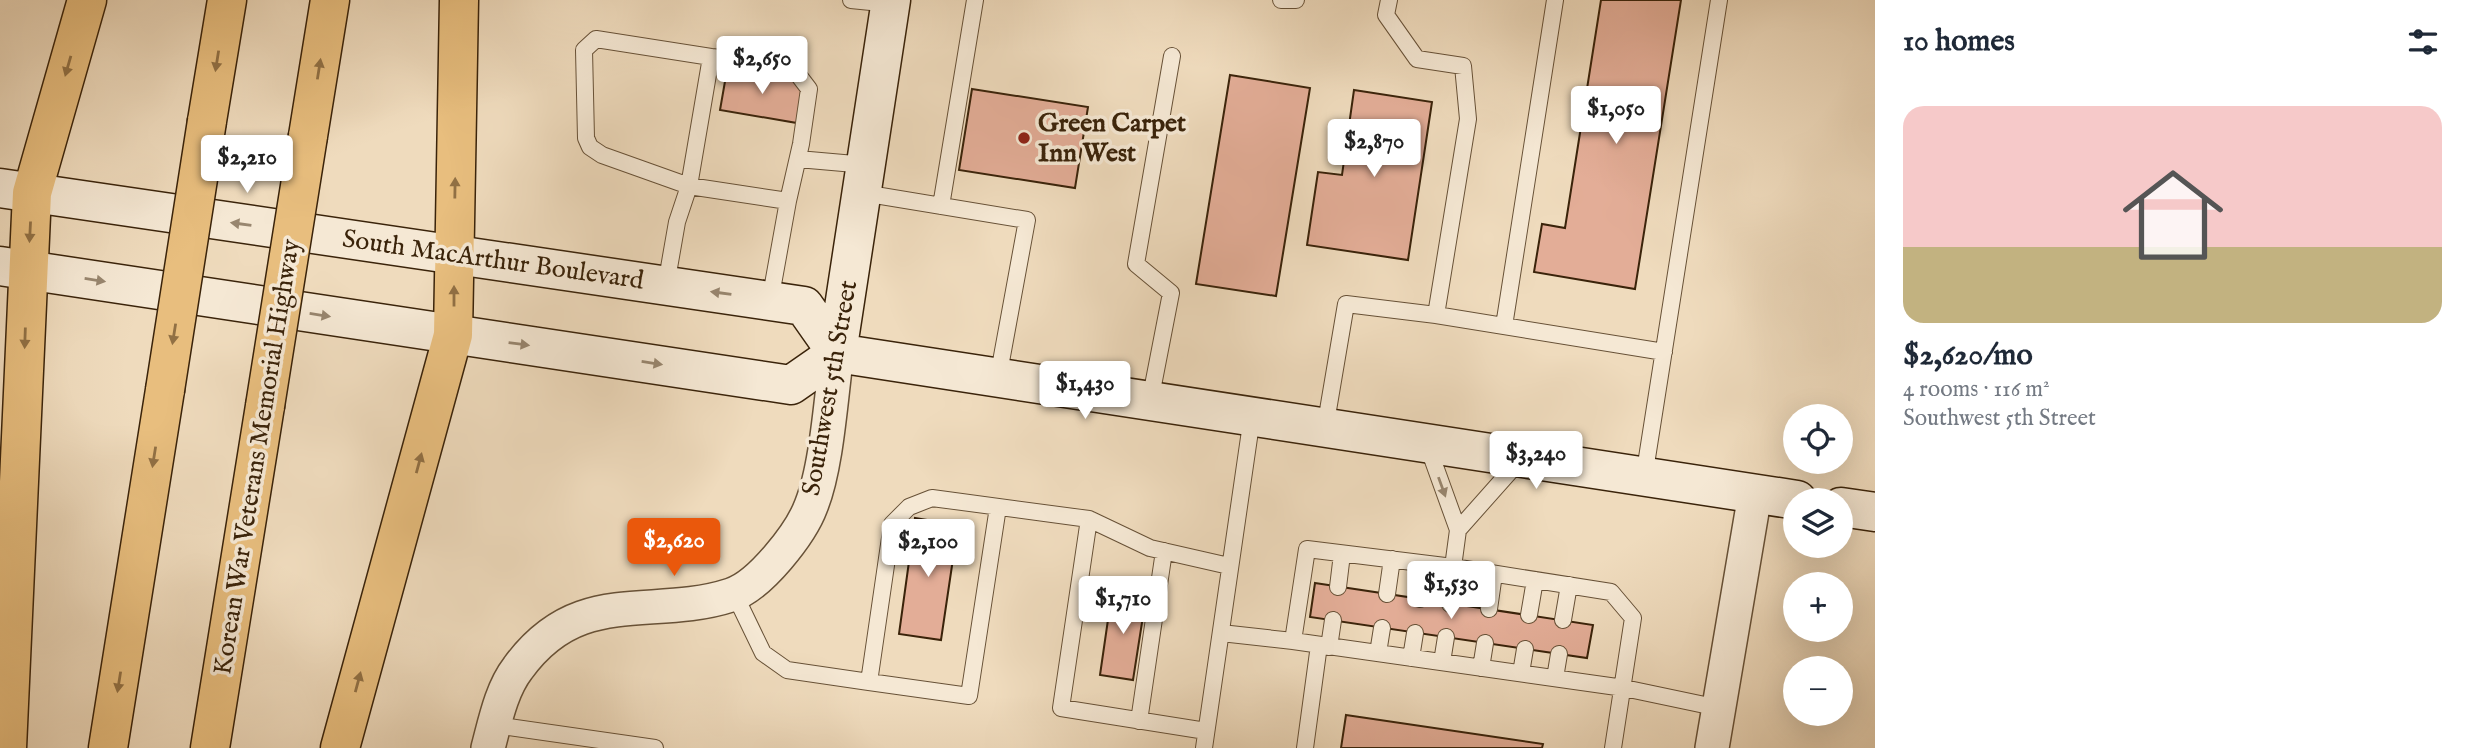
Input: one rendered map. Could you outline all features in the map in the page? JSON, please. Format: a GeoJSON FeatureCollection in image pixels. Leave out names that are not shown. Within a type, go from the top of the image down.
{"type":"FeatureCollection","features":[{"type":"Feature","properties":{"kind":"highway"},"geometry":{"type":"LineString","coordinates":[[7,748],[16,190],[87,0]]}},
{"type":"Feature","properties":{"kind":"highway"},"geometry":{"type":"LineString","coordinates":[[108,748],[227,0]]}},
{"type":"Feature","properties":{"kind":"highway","name":"Korean War Veterans Memorial Highway"},"geometry":{"type":"LineString","coordinates":[[210,748],[330,0]]}},
{"type":"Feature","properties":{"kind":"highway"},"geometry":{"type":"LineString","coordinates":[[340,748],[453,335],[459,0]]}},
{"type":"Feature","properties":{"kind":"main road","name":"Southwest 5th Street"},"geometry":{"type":"LineString","coordinates":[[837,353],[891,2]]}},
{"type":"Feature","properties":{"kind":"main road","name":"South MacArthur Boulevard"},"geometry":{"type":"LineString","coordinates":[[16,190],[804,306],[837,353]]}},
{"type":"Feature","properties":{"kind":"main road"},"geometry":{"type":"LineString","coordinates":[[14,268],[791,385],[837,353],[1783,498]]}},
{"type":"Feature","properties":{"kind":"main road"},"geometry":{"type":"LineString","coordinates":[[1853,509],[1875,512]]}},
{"type":"Feature","properties":{"kind":"street","name":"Southwest 5th Street"},"geometry":{"type":"LineString","coordinates":[[491,736],[517,668],[551,635],[579,619],[607,609],[696,603],[734,594],[781,556],[812,505],[837,353]]}},
{"type":"Feature","properties":{"kind":"street"},"geometry":{"type":"LineString","coordinates":[[1712,748],[1755,494]]}},
{"type":"Feature","properties":{"kind":"lane"},"geometry":{"type":"LineString","coordinates":[[851,0],[891,2]]}},
{"type":"Feature","properties":{"kind":"lane"},"geometry":{"type":"LineString","coordinates":[[941,206],[975,0]]}},
{"type":"Feature","properties":{"kind":"lane"},"geometry":{"type":"LineString","coordinates":[[1281,0],[1296,0]]}},
{"type":"Feature","properties":{"kind":"lane"},"geometry":{"type":"LineString","coordinates":[[1389,0],[1386,15],[1417,59],[1464,66],[1468,119],[1436,315]]}},
{"type":"Feature","properties":{"kind":"lane"},"geometry":{"type":"LineString","coordinates":[[1504,326],[1555,0]]}},
{"type":"Feature","properties":{"kind":"lane"},"geometry":{"type":"LineString","coordinates":[[1644,477],[1719,0]]}},
{"type":"Feature","properties":{"kind":"lane"},"geometry":{"type":"LineString","coordinates":[[770,301],[809,89],[790,64],[711,57],[596,39],[584,50],[586,138],[590,147],[602,155],[689,186],[788,201]]}},
{"type":"Feature","properties":{"kind":"lane"},"geometry":{"type":"LineString","coordinates":[[1150,401],[1171,293],[1136,264],[1172,56]]}},
{"type":"Feature","properties":{"kind":"lane"},"geometry":{"type":"LineString","coordinates":[[666,285],[677,222],[689,186],[711,57]]}},
{"type":"Feature","properties":{"kind":"lane"},"geometry":{"type":"LineString","coordinates":[[798,159],[941,206],[1027,220],[998,378]]}},
{"type":"Feature","properties":{"kind":"lane"},"geometry":{"type":"LineString","coordinates":[[1325,428],[1346,304],[1436,315],[1664,352]]}},
{"type":"Feature","properties":{"kind":"lane"},"geometry":{"type":"LineString","coordinates":[[1204,748],[1228,566],[1252,416]]}},
{"type":"Feature","properties":{"kind":"lane"},"geometry":{"type":"LineString","coordinates":[[1427,444],[1458,530],[1450,604]]}},
{"type":"Feature","properties":{"kind":"lane"},"geometry":{"type":"LineString","coordinates":[[1458,530],[1521,458]]}},
{"type":"Feature","properties":{"kind":"lane"},"geometry":{"type":"LineString","coordinates":[[869,682],[892,524],[909,507],[932,498],[1089,519],[1150,548],[1228,566]]}},
{"type":"Feature","properties":{"kind":"lane"},"geometry":{"type":"LineString","coordinates":[[734,594],[763,653],[788,670],[970,696],[998,507]]}},
{"type":"Feature","properties":{"kind":"lane"},"geometry":{"type":"LineString","coordinates":[[1089,519],[1061,708],[1206,731]]}},
{"type":"Feature","properties":{"kind":"lane"},"geometry":{"type":"LineString","coordinates":[[1293,641],[1307,549],[1453,567],[1611,592],[1633,618],[1613,748]]}},
{"type":"Feature","properties":{"kind":"lane"},"geometry":{"type":"LineString","coordinates":[[1139,721],[1164,551]]}},
{"type":"Feature","properties":{"kind":"lane"},"geometry":{"type":"LineString","coordinates":[[1338,587],[1342,554]]}},
{"type":"Feature","properties":{"kind":"lane"},"geometry":{"type":"LineString","coordinates":[[1387,594],[1392,559]]}},
{"type":"Feature","properties":{"kind":"lane"},"geometry":{"type":"LineString","coordinates":[[1420,599],[1424,564]]}},
{"type":"Feature","properties":{"kind":"lane"},"geometry":{"type":"LineString","coordinates":[[1489,609],[1494,574]]}},
{"type":"Feature","properties":{"kind":"lane"},"geometry":{"type":"LineString","coordinates":[[1529,615],[1535,580]]}},
{"type":"Feature","properties":{"kind":"lane"},"geometry":{"type":"LineString","coordinates":[[1563,620],[1569,585]]}},
{"type":"Feature","properties":{"kind":"lane"},"geometry":{"type":"LineString","coordinates":[[1305,748],[1324,646],[1333,620]]}},
{"type":"Feature","properties":{"kind":"lane"},"geometry":{"type":"LineString","coordinates":[[1378,653],[1382,628]]}},
{"type":"Feature","properties":{"kind":"lane"},"geometry":{"type":"LineString","coordinates":[[1221,633],[1624,688],[1719,708]]}},
{"type":"Feature","properties":{"kind":"lane"},"geometry":{"type":"LineString","coordinates":[[1410,658],[1415,633]]}},
{"type":"Feature","properties":{"kind":"lane"},"geometry":{"type":"LineString","coordinates":[[1442,662],[1446,637]]}},
{"type":"Feature","properties":{"kind":"lane"},"geometry":{"type":"LineString","coordinates":[[1481,668],[1485,643]]}},
{"type":"Feature","properties":{"kind":"lane"},"geometry":{"type":"LineString","coordinates":[[1521,673],[1525,649]]}},
{"type":"Feature","properties":{"kind":"lane"},"geometry":{"type":"LineString","coordinates":[[1555,678],[1559,654]]}},
{"type":"Feature","properties":{"kind":"lane"},"geometry":{"type":"LineString","coordinates":[[491,736],[655,748]]}},
{"type":"Feature","properties":{"kind":"building"},"geometry":{"type":"Polygon","coordinates":[[[1601,0],[1681,0],[1635,289],[1534,272],[1542,224],[1565,228],[1601,0]]]}},
{"type":"Feature","properties":{"kind":"building"},"geometry":{"type":"Polygon","coordinates":[[[727,70],[804,82],[797,123],[720,110],[727,70]]]}},
{"type":"Feature","properties":{"kind":"building"},"geometry":{"type":"Polygon","coordinates":[[[1230,75],[1310,88],[1276,296],[1196,284],[1230,75]]]}},
{"type":"Feature","properties":{"kind":"building","name":"Green Carpet Inn West"},"geometry":{"type":"Polygon","coordinates":[[[972,89],[1088,107],[1075,188],[959,170],[972,89]]]}},
{"type":"Feature","properties":{"kind":"building"},"geometry":{"type":"Polygon","coordinates":[[[1354,90],[1432,102],[1408,260],[1307,245],[1318,172],[1342,175],[1354,90]]]}},
{"type":"Feature","properties":{"kind":"building"},"geometry":{"type":"Polygon","coordinates":[[[915,518],[958,525],[941,640],[899,634],[915,518]]]}},
{"type":"Feature","properties":{"kind":"building"},"geometry":{"type":"Polygon","coordinates":[[[1315,583],[1593,625],[1587,658],[1310,617],[1315,583]]]}},
{"type":"Feature","properties":{"kind":"building"},"geometry":{"type":"Polygon","coordinates":[[[1112,592],[1146,597],[1133,680],[1100,675],[1112,592]]]}},
{"type":"Feature","properties":{"kind":"building"},"geometry":{"type":"Polygon","coordinates":[[[1346,715],[1543,744],[1542,748],[1341,748],[1346,715]]]}},
{"type":"Feature","properties":{"kind":"place","name":"Green Carpet Inn West"},"geometry":{"type":"Point","coordinates":[1024,138]}}]}
